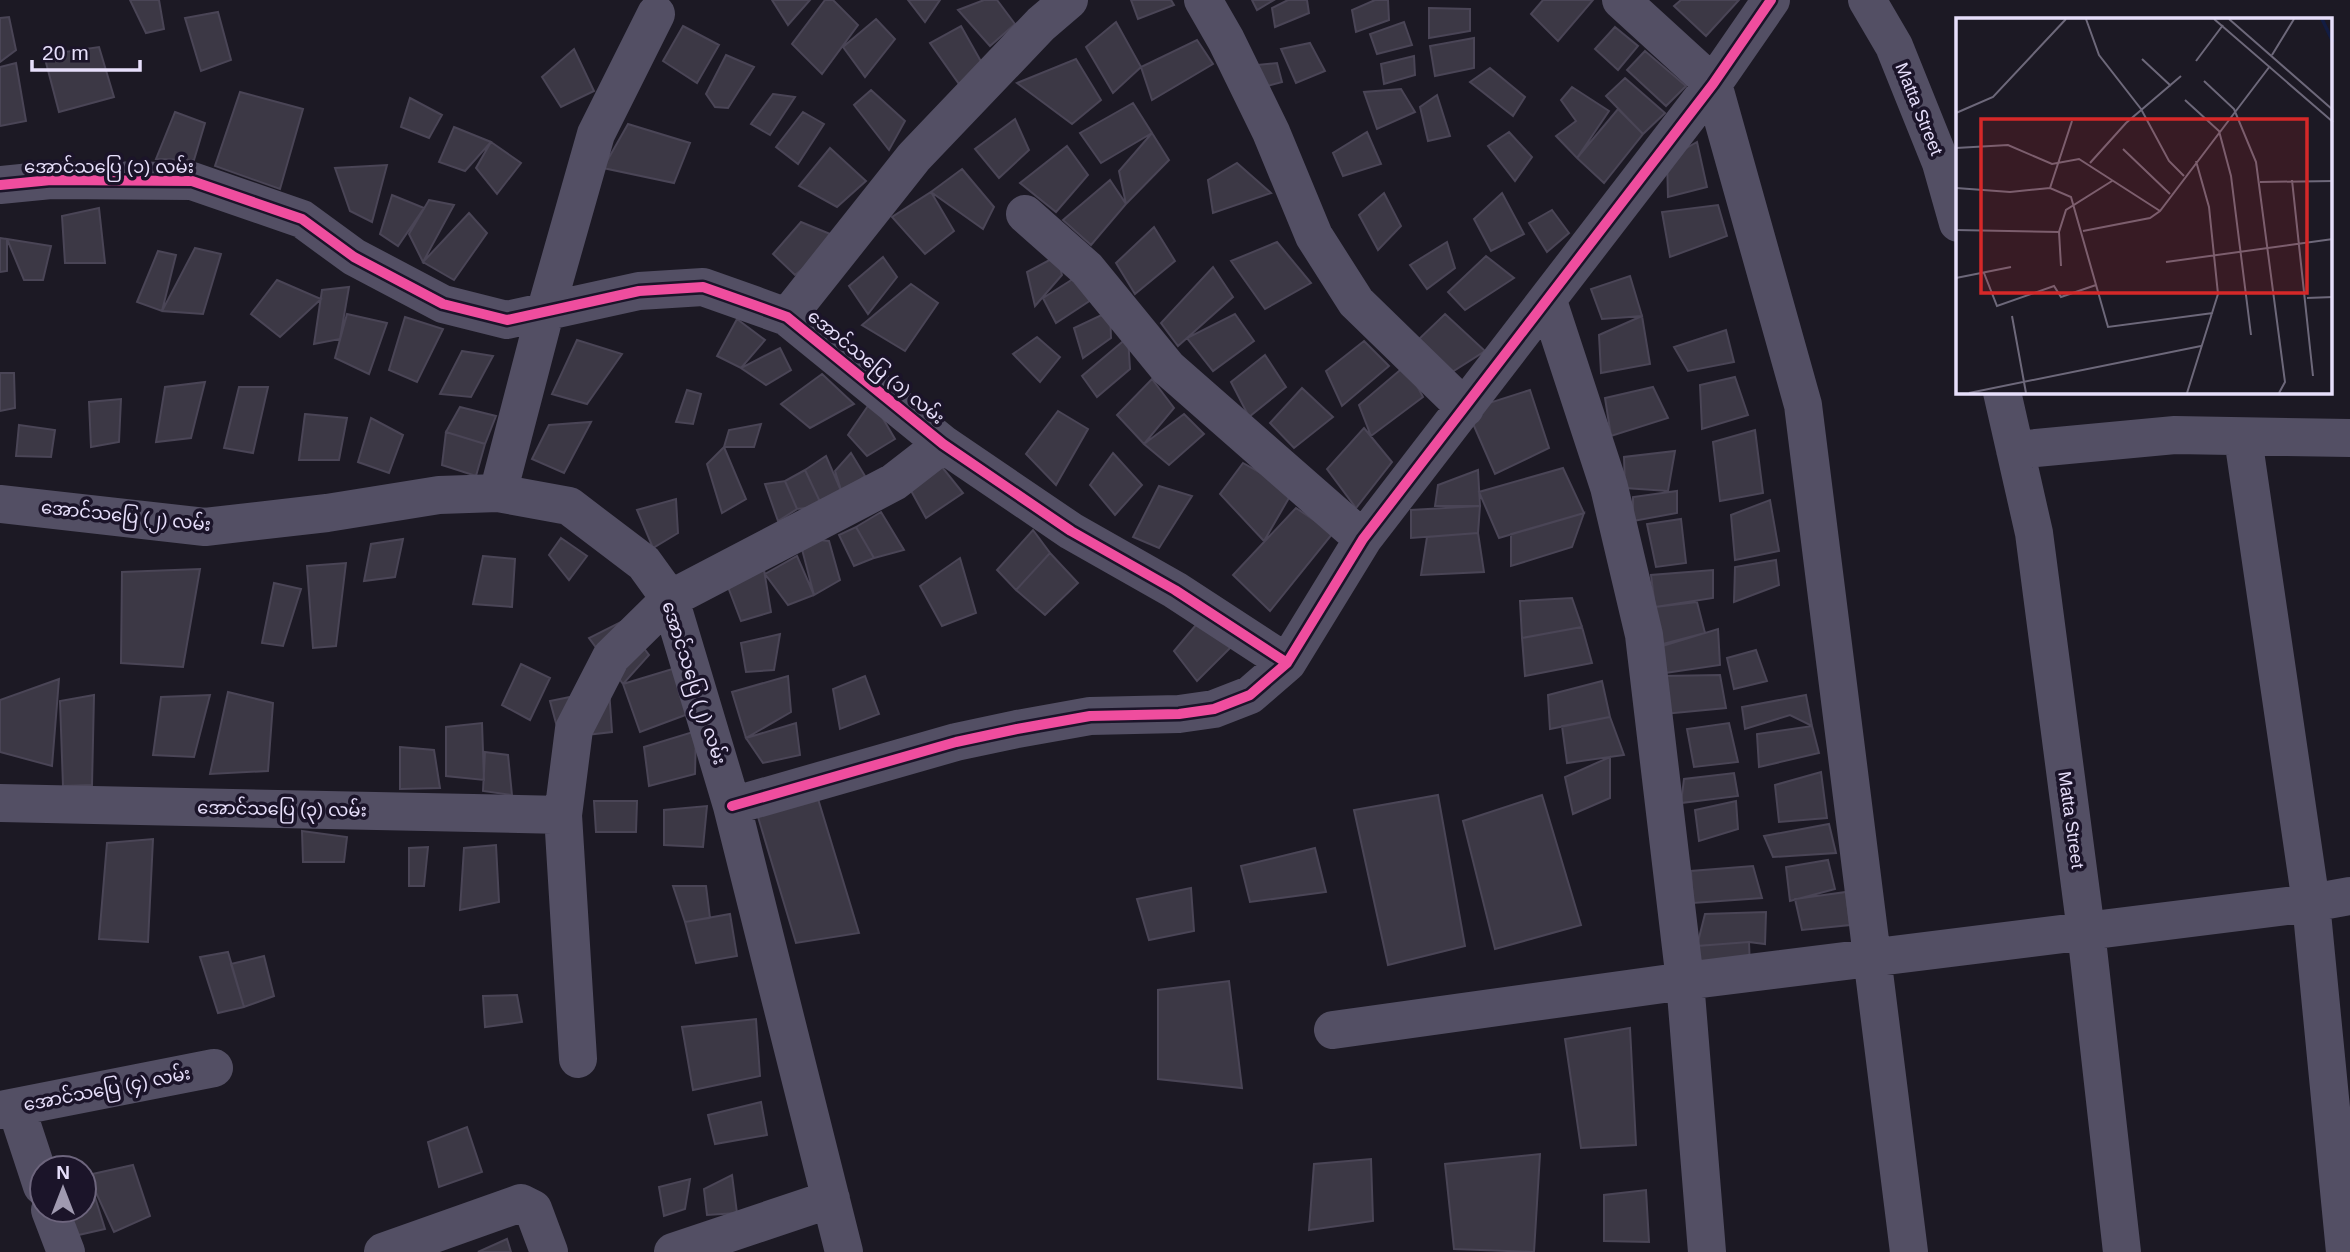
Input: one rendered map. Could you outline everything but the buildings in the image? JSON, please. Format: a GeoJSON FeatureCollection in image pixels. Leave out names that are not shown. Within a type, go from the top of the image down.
{"type":"FeatureCollection","features":[{"type":"Feature","properties":{"kind":"street"},"geometry":{"type":"LineString","coordinates":[[786,317],[914,157],[1041,24],[1069,0]]}},
{"type":"Feature","properties":{"kind":"street"},"geometry":{"type":"LineString","coordinates":[[1203,0],[1226,40],[1265,121],[1314,236],[1356,302],[1465,408]]}},
{"type":"Feature","properties":{"kind":"street"},"geometry":{"type":"LineString","coordinates":[[1621,0],[1713,84],[1803,405],[1909,1252]]}},
{"type":"Feature","properties":{"kind":"street"},"geometry":{"type":"LineString","coordinates":[[732,806],[956,742],[1090,716],[1179,714],[1214,709],[1251,695],[1287,663],[1363,539],[1713,84],[1771,0]]}},
{"type":"Feature","properties":{"kind":"street","name":"Matta Street"},"geometry":{"type":"LineString","coordinates":[[1867,0],[1894,46],[1941,163],[1956,216]]}},
{"type":"Feature","properties":{"kind":"street"},"geometry":{"type":"LineString","coordinates":[[498,493],[596,134],[656,14]]}},
{"type":"Feature","properties":{"kind":"street","name":"အောင်သပြေ (၁) လမ်း"},"geometry":{"type":"LineString","coordinates":[[0,186],[51,180],[192,181],[302,219],[354,257],[443,303],[507,320],[639,291],[703,287],[786,317],[943,444],[1071,531],[1175,590],[1287,663]]}},
{"type":"Feature","properties":{"kind":"street"},"geometry":{"type":"LineString","coordinates":[[1026,214],[1087,269],[1168,369],[1363,539]]}},
{"type":"Feature","properties":{"kind":"street"},"geometry":{"type":"LineString","coordinates":[[1548,300],[1609,487],[1644,635],[1685,981],[1707,1252]]}},
{"type":"Feature","properties":{"kind":"street","name":"Matta Street"},"geometry":{"type":"LineString","coordinates":[[2002,394],[2034,533],[2086,931],[2122,1252]]}},
{"type":"Feature","properties":{"kind":"street"},"geometry":{"type":"LineString","coordinates":[[2015,450],[2175,435],[2350,438]]}},
{"type":"Feature","properties":{"kind":"street"},"geometry":{"type":"LineString","coordinates":[[2243,438],[2311,903],[2343,1161],[2345,1252]]}},
{"type":"Feature","properties":{"kind":"street"},"geometry":{"type":"LineString","coordinates":[[578,1059],[563,815],[574,729],[611,657],[670,599],[894,482],[943,444]]}},
{"type":"Feature","properties":{"kind":"street","name":"အောင်သပြေ (၂) လမ်း"},"geometry":{"type":"LineString","coordinates":[[0,503],[205,527],[327,513],[439,495],[498,493],[569,506],[644,563],[670,599],[732,806],[844,1252]]}},
{"type":"Feature","properties":{"kind":"street","name":"အောင်သပြေ (၃) လမ်း"},"geometry":{"type":"LineString","coordinates":[[0,803],[563,815]]}},
{"type":"Feature","properties":{"kind":"street"},"geometry":{"type":"LineString","coordinates":[[1333,1030],[1685,981],[2350,896]]}},
{"type":"Feature","properties":{"kind":"street","name":"အောင်သပြေ (၄) လမ်း"},"geometry":{"type":"LineString","coordinates":[[8,1109],[214,1069]]}},
{"type":"Feature","properties":{"kind":"street"},"geometry":{"type":"LineString","coordinates":[[8,1109],[28,1154]]}},
{"type":"Feature","properties":{"kind":"street"},"geometry":{"type":"LineString","coordinates":[[673,1252],[831,1199]]}},
{"type":"Feature","properties":{"kind":"street"},"geometry":{"type":"LineString","coordinates":[[383,1252],[521,1203],[533,1209],[549,1252]]}},
{"type":"Feature","properties":{"kind":"street"},"geometry":{"type":"LineString","coordinates":[[55,1224],[66,1252]]}},
{"type":"Feature","properties":{"kind":"cycle path"},"geometry":{"type":"LineString","coordinates":[[732,806],[956,742],[1090,716],[1179,714],[1214,709],[1250,695],[1287,663],[1363,539],[1713,84],[1771,0]]}},
{"type":"Feature","properties":{"kind":"cycle path"},"geometry":{"type":"LineString","coordinates":[[0,185],[51,180],[192,181],[302,219],[354,257],[443,304],[507,320],[639,291],[703,287],[787,317],[943,444],[1071,531],[1175,590],[1287,663]]}}]}
